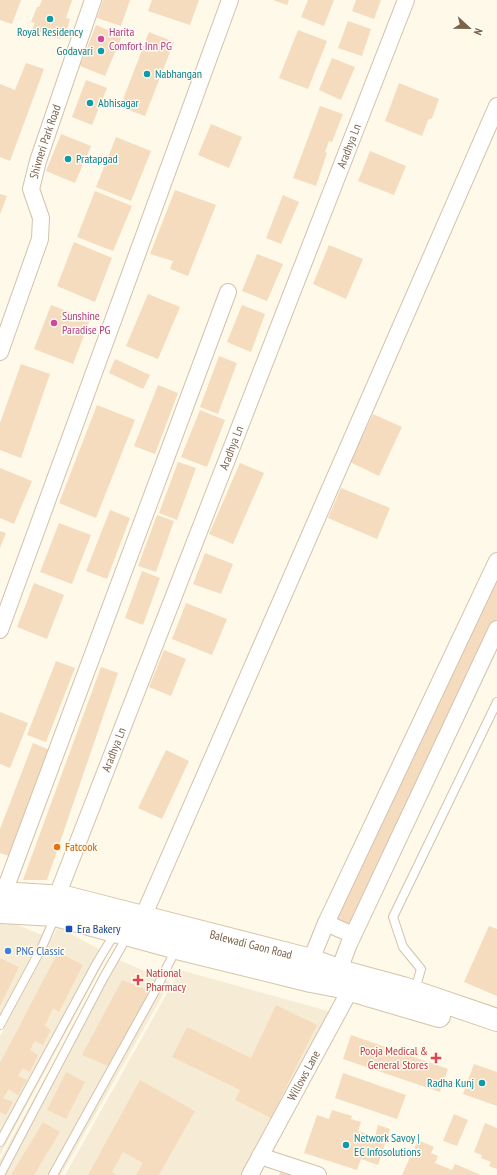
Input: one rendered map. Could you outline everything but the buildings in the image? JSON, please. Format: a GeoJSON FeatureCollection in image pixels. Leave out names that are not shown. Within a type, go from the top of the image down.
{"type":"FeatureCollection","features":[{"type":"Feature","properties":{"kind":"main road","name":"Balewadi Gaon Road"},"geometry":{"type":"LineString","coordinates":[[56,906],[65,897],[311,960],[349,979]]}},
{"type":"Feature","properties":{"kind":"main road","name":"Balewadi Gaon Road"},"geometry":{"type":"LineString","coordinates":[[1,900],[56,906],[122,933],[177,948],[349,979],[414,1000],[497,1020]]}},
{"type":"Feature","properties":{"kind":"main road","name":"Balewadi Gaon Road"},"geometry":{"type":"LineString","coordinates":[[414,1000],[497,1034]]}},
{"type":"Feature","properties":{"kind":"street","name":"Shivneri Park Road"},"geometry":{"type":"LineString","coordinates":[[0,352],[40,239],[41,218],[31,189],[38,161],[93,0]]}},
{"type":"Feature","properties":{"kind":"street"},"geometry":{"type":"LineString","coordinates":[[0,630],[230,0]]}},
{"type":"Feature","properties":{"kind":"street","name":"Aradhya Ln"},"geometry":{"type":"LineString","coordinates":[[56,906],[406,0]]}},
{"type":"Feature","properties":{"kind":"street"},"geometry":{"type":"LineString","coordinates":[[143,917],[497,106]]}},
{"type":"Feature","properties":{"kind":"street"},"geometry":{"type":"LineString","coordinates":[[1,900],[228,292]]}},
{"type":"Feature","properties":{"kind":"street"},"geometry":{"type":"LineString","coordinates":[[311,960],[326,923],[497,562]]}},
{"type":"Feature","properties":{"kind":"street","name":"Willows Lane"},"geometry":{"type":"LineString","coordinates":[[250,1175],[349,979],[353,935],[497,629]]}},
{"type":"Feature","properties":{"kind":"street"},"geometry":{"type":"LineString","coordinates":[[326,923],[353,935]]}},
{"type":"Feature","properties":{"kind":"street"},"geometry":{"type":"LineString","coordinates":[[260,1156],[318,1175]]}},
{"type":"Feature","properties":{"kind":"lane"},"geometry":{"type":"LineString","coordinates":[[414,1000],[421,969],[403,947],[393,917],[497,702]]}},
{"type":"Feature","properties":{"kind":"lane"},"geometry":{"type":"LineString","coordinates":[[0,1025],[42,947],[56,906]]}},
{"type":"Feature","properties":{"kind":"lane"},"geometry":{"type":"LineString","coordinates":[[0,1142],[98,961],[122,933]]}},
{"type":"Feature","properties":{"kind":"lane"},"geometry":{"type":"LineString","coordinates":[[0,1175],[104,977],[122,933]]}},
{"type":"Feature","properties":{"kind":"lane"},"geometry":{"type":"LineString","coordinates":[[53,1175],[155,991],[177,948]]}},
{"type":"Feature","properties":{"kind":"shaded area"},"geometry":{"type":"Polygon","coordinates":[[[0,919],[50,938],[0,1031],[0,919]]]}},
{"type":"Feature","properties":{"kind":"shaded area"},"geometry":{"type":"Polygon","coordinates":[[[58,927],[108,954],[0,1155],[0,1036],[58,927]]]}},
{"type":"Feature","properties":{"kind":"shaded area"},"geometry":{"type":"Polygon","coordinates":[[[112,957],[170,982],[61,1175],[0,1175],[0,1160],[112,957]]]}},
{"type":"Feature","properties":{"kind":"shaded area"},"geometry":{"type":"Polygon","coordinates":[[[180,970],[335,1013],[244,1175],[65,1175],[180,970]]]}},
{"type":"Feature","properties":{"kind":"place","name":"Royal Residency"},"geometry":{"type":"Point","coordinates":[50,19]}},
{"type":"Feature","properties":{"kind":"place","name":"Harita Comfort Inn PG"},"geometry":{"type":"Point","coordinates":[101,39]}},
{"type":"Feature","properties":{"kind":"place","name":"Godavari"},"geometry":{"type":"Point","coordinates":[101,51]}},
{"type":"Feature","properties":{"kind":"place","name":"Nabhangan"},"geometry":{"type":"Point","coordinates":[147,74]}},
{"type":"Feature","properties":{"kind":"place","name":"Abhisagar"},"geometry":{"type":"Point","coordinates":[90,103]}},
{"type":"Feature","properties":{"kind":"place","name":"Pratapgad"},"geometry":{"type":"Point","coordinates":[68,159]}},
{"type":"Feature","properties":{"kind":"place","name":"Sunshine Paradise PG"},"geometry":{"type":"Point","coordinates":[54,323]}},
{"type":"Feature","properties":{"kind":"place","name":"Fatcook"},"geometry":{"type":"Point","coordinates":[57,847]}},
{"type":"Feature","properties":{"kind":"place","name":"Era Bakery"},"geometry":{"type":"Point","coordinates":[69,929]}},
{"type":"Feature","properties":{"kind":"place","name":"PNG Classic"},"geometry":{"type":"Point","coordinates":[8,951]}},
{"type":"Feature","properties":{"kind":"place","name":"National Pharmacy"},"geometry":{"type":"Point","coordinates":[138,980]}},
{"type":"Feature","properties":{"kind":"place","name":"Pooja Medical & General Stores"},"geometry":{"type":"Point","coordinates":[436,1058]}},
{"type":"Feature","properties":{"kind":"place","name":"Radha Kunj"},"geometry":{"type":"Point","coordinates":[482,1083]}},
{"type":"Feature","properties":{"kind":"place","name":"Network Savoy | EC Infosolutions"},"geometry":{"type":"Point","coordinates":[346,1145]}}]}
